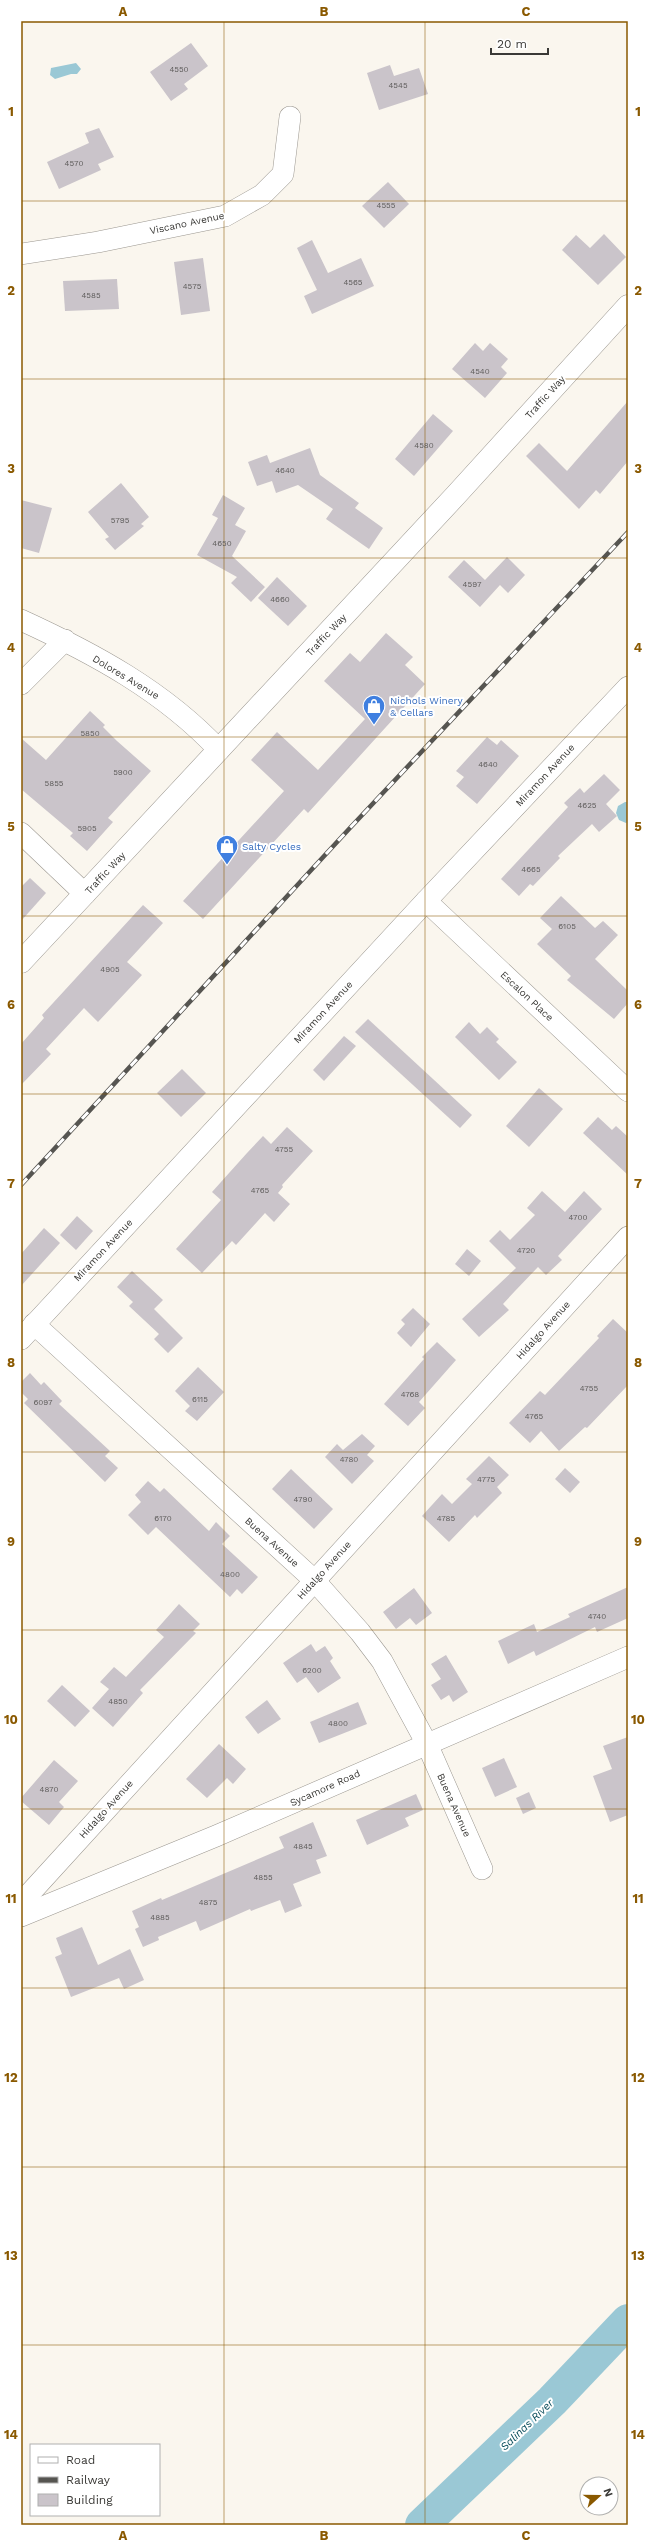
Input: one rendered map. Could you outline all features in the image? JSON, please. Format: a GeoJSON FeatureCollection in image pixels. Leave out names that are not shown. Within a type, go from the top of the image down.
{"type":"FeatureCollection","features":[{"type":"Feature","properties":{"kind":"street","name":"Viscano Avenue"},"geometry":{"type":"LineString","coordinates":[[21,254],[98,242],[225,216],[262,195],[283,174],[290,117]]}},
{"type":"Feature","properties":{"kind":"street","name":"Traffic Way"},"geometry":{"type":"LineString","coordinates":[[21,962],[86,894],[628,306]]}},
{"type":"Feature","properties":{"kind":"street","name":"Dolores Avenue"},"geometry":{"type":"LineString","coordinates":[[21,620],[65,640],[147,688],[194,723],[219,750]]}},
{"type":"Feature","properties":{"kind":"street"},"geometry":{"type":"LineString","coordinates":[[21,684],[65,640]]}},
{"type":"Feature","properties":{"kind":"street","name":"Miramon Avenue"},"geometry":{"type":"LineString","coordinates":[[28,1332],[426,901],[628,687]]}},
{"type":"Feature","properties":{"kind":"street"},"geometry":{"type":"LineString","coordinates":[[21,833],[86,894]]}},
{"type":"Feature","properties":{"kind":"street","name":"Escalon Place"},"geometry":{"type":"LineString","coordinates":[[426,901],[628,1092]]}},
{"type":"Feature","properties":{"kind":"street","name":"Hidalgo Avenue"},"geometry":{"type":"LineString","coordinates":[[21,1903],[628,1237]]}},
{"type":"Feature","properties":{"kind":"street","name":"Buena Avenue"},"geometry":{"type":"LineString","coordinates":[[28,1332],[314,1580],[360,1632],[382,1661],[427,1744],[482,1869]]}},
{"type":"Feature","properties":{"kind":"street","name":"Sycamore Road"},"geometry":{"type":"LineString","coordinates":[[21,1916],[216,1836],[628,1657]]}},
{"type":"Feature","properties":{"kind":"water"},"geometry":{"type":"Polygon","coordinates":[[[76,63],[81,69],[77,74],[71,74],[55,79],[50,75],[51,68],[76,63]]]}},
{"type":"Feature","properties":{"kind":"water"},"geometry":{"type":"Polygon","coordinates":[[[628,802],[628,822],[626,823],[619,820],[616,813],[618,806],[628,802]]]}},
{"type":"Feature","properties":{"kind":"building"},"geometry":{"type":"Polygon","coordinates":[[[191,43],[208,66],[184,84],[188,89],[171,101],[150,72],[191,43]]]}},
{"type":"Feature","properties":{"kind":"building"},"geometry":{"type":"Polygon","coordinates":[[[390,65],[394,76],[419,68],[428,94],[379,110],[367,73],[390,65]]]}},
{"type":"Feature","properties":{"kind":"building"},"geometry":{"type":"Polygon","coordinates":[[[99,128],[114,157],[98,164],[101,170],[59,189],[47,162],[89,143],[85,133],[99,128]]]}},
{"type":"Feature","properties":{"kind":"building"},"geometry":{"type":"Polygon","coordinates":[[[388,182],[409,204],[384,228],[362,206],[388,182]]]}},
{"type":"Feature","properties":{"kind":"building"},"geometry":{"type":"Polygon","coordinates":[[[604,234],[626,257],[598,285],[562,250],[576,235],[590,248],[604,234]]]}},
{"type":"Feature","properties":{"kind":"building"},"geometry":{"type":"Polygon","coordinates":[[[312,240],[328,273],[361,258],[374,286],[312,314],[304,296],[317,290],[297,248],[312,240]]]}},
{"type":"Feature","properties":{"kind":"building"},"geometry":{"type":"Polygon","coordinates":[[[203,258],[210,311],[181,315],[174,262],[203,258]]]}},
{"type":"Feature","properties":{"kind":"building"},"geometry":{"type":"Polygon","coordinates":[[[117,279],[119,309],[65,311],[63,281],[117,279]]]}},
{"type":"Feature","properties":{"kind":"building"},"geometry":{"type":"Polygon","coordinates":[[[475,343],[483,351],[490,343],[508,359],[501,367],[507,373],[485,398],[452,369],[475,343]]]}},
{"type":"Feature","properties":{"kind":"building"},"geometry":{"type":"Polygon","coordinates":[[[628,401],[628,461],[600,494],[596,490],[579,509],[526,456],[539,443],[567,471],[628,401]]]}},
{"type":"Feature","properties":{"kind":"building"},"geometry":{"type":"Polygon","coordinates":[[[433,414],[453,431],[414,476],[395,459],[433,414]]]}},
{"type":"Feature","properties":{"kind":"building"},"geometry":{"type":"Polygon","coordinates":[[[310,448],[320,475],[359,503],[355,508],[383,528],[369,549],[326,519],[333,509],[298,485],[276,493],[272,481],[257,486],[248,462],[267,455],[270,463],[310,448]]]}},
{"type":"Feature","properties":{"kind":"building"},"geometry":{"type":"Polygon","coordinates":[[[121,483],[149,517],[141,524],[144,526],[115,550],[105,539],[109,537],[88,512],[121,483]]]}},
{"type":"Feature","properties":{"kind":"building"},"geometry":{"type":"Polygon","coordinates":[[[223,495],[245,508],[235,525],[246,531],[232,556],[265,587],[251,602],[231,583],[237,577],[197,555],[218,518],[212,515],[223,495]]]}},
{"type":"Feature","properties":{"kind":"building"},"geometry":{"type":"Polygon","coordinates":[[[21,500],[52,508],[39,553],[21,548],[21,500]]]}},
{"type":"Feature","properties":{"kind":"building"},"geometry":{"type":"Polygon","coordinates":[[[507,557],[525,575],[508,593],[500,585],[480,607],[448,577],[464,560],[485,580],[507,557]]]}},
{"type":"Feature","properties":{"kind":"building"},"geometry":{"type":"Polygon","coordinates":[[[277,577],[307,606],[288,626],[258,598],[277,577]]]}},
{"type":"Feature","properties":{"kind":"building","name":"Nichols Winery & Cellars"},"geometry":{"type":"Polygon","coordinates":[[[386,633],[413,657],[405,665],[425,684],[308,813],[304,809],[203,919],[183,901],[284,791],[251,760],[277,732],[318,770],[365,719],[324,681],[350,653],[360,662],[386,633]]]}},
{"type":"Feature","properties":{"kind":"building"},"geometry":{"type":"Polygon","coordinates":[[[90,711],[105,725],[103,727],[117,741],[151,771],[108,818],[113,822],[87,851],[70,836],[73,833],[21,789],[21,738],[46,760],[90,711]]]}},
{"type":"Feature","properties":{"kind":"building"},"geometry":{"type":"Polygon","coordinates":[[[487,737],[497,745],[501,740],[519,756],[477,804],[456,786],[464,777],[456,771],[487,737]]]}},
{"type":"Feature","properties":{"kind":"building"},"geometry":{"type":"Polygon","coordinates":[[[604,774],[620,790],[606,804],[617,816],[599,832],[592,824],[558,856],[560,858],[533,886],[530,884],[519,896],[501,879],[568,807],[564,803],[580,788],[584,793],[604,774]]]}},
{"type":"Feature","properties":{"kind":"building"},"geometry":{"type":"Polygon","coordinates":[[[30,878],[46,893],[21,921],[21,887],[30,878]]]}},
{"type":"Feature","properties":{"kind":"building"},"geometry":{"type":"Polygon","coordinates":[[[561,896],[595,928],[603,921],[618,935],[595,959],[628,991],[628,1003],[614,1019],[567,980],[571,976],[537,944],[552,929],[540,918],[561,896]]]}},
{"type":"Feature","properties":{"kind":"building"},"geometry":{"type":"Polygon","coordinates":[[[143,905],[163,923],[127,962],[142,975],[98,1022],[84,1008],[46,1049],[51,1054],[21,1085],[21,1044],[44,1018],[42,1015],[143,905]]]}},
{"type":"Feature","properties":{"kind":"building"},"geometry":{"type":"Polygon","coordinates":[[[368,1019],[472,1115],[460,1128],[355,1032],[368,1019]]]}},
{"type":"Feature","properties":{"kind":"building"},"geometry":{"type":"Polygon","coordinates":[[[469,1022],[480,1034],[487,1027],[499,1039],[496,1042],[517,1062],[499,1080],[455,1037],[469,1022]]]}},
{"type":"Feature","properties":{"kind":"building"},"geometry":{"type":"Polygon","coordinates":[[[344,1036],[356,1046],[324,1081],[313,1070],[344,1036]]]}},
{"type":"Feature","properties":{"kind":"building"},"geometry":{"type":"Polygon","coordinates":[[[182,1069],[206,1093],[181,1117],[157,1093],[182,1069]]]}},
{"type":"Feature","properties":{"kind":"building"},"geometry":{"type":"Polygon","coordinates":[[[539,1088],[563,1109],[529,1147],[506,1126],[539,1088]]]}},
{"type":"Feature","properties":{"kind":"building"},"geometry":{"type":"Polygon","coordinates":[[[598,1117],[612,1130],[616,1126],[628,1137],[628,1175],[583,1133],[598,1117]]]}},
{"type":"Feature","properties":{"kind":"building"},"geometry":{"type":"Polygon","coordinates":[[[287,1127],[313,1151],[282,1185],[283,1187],[278,1193],[290,1204],[274,1222],[265,1213],[236,1245],[232,1241],[202,1273],[176,1249],[221,1200],[212,1192],[247,1153],[263,1136],[271,1144],[287,1127]]]}},
{"type":"Feature","properties":{"kind":"building"},"geometry":{"type":"Polygon","coordinates":[[[542,1191],[565,1212],[584,1191],[602,1209],[558,1256],[562,1260],[546,1275],[538,1267],[503,1304],[509,1310],[479,1337],[462,1319],[516,1268],[489,1241],[500,1230],[510,1240],[535,1215],[527,1208],[542,1191]]]}},
{"type":"Feature","properties":{"kind":"building"},"geometry":{"type":"Polygon","coordinates":[[[77,1216],[93,1231],[76,1250],[60,1235],[77,1216]]]}},
{"type":"Feature","properties":{"kind":"building"},"geometry":{"type":"Polygon","coordinates":[[[44,1228],[60,1243],[21,1286],[21,1254],[44,1228]]]}},
{"type":"Feature","properties":{"kind":"building"},"geometry":{"type":"Polygon","coordinates":[[[467,1249],[481,1261],[469,1276],[455,1264],[467,1249]]]}},
{"type":"Feature","properties":{"kind":"building"},"geometry":{"type":"Polygon","coordinates":[[[132,1271],[163,1300],[154,1309],[183,1338],[168,1353],[154,1339],[159,1334],[129,1306],[133,1302],[117,1287],[132,1271]]]}},
{"type":"Feature","properties":{"kind":"building"},"geometry":{"type":"Polygon","coordinates":[[[413,1308],[430,1324],[411,1347],[397,1333],[405,1324],[401,1320],[413,1308]]]}},
{"type":"Feature","properties":{"kind":"building"},"geometry":{"type":"Polygon","coordinates":[[[613,1319],[628,1333],[628,1385],[587,1428],[585,1427],[559,1451],[541,1431],[530,1443],[509,1423],[540,1391],[545,1395],[599,1338],[597,1336],[613,1319]]]}},
{"type":"Feature","properties":{"kind":"building"},"geometry":{"type":"Polygon","coordinates":[[[437,1342],[456,1360],[419,1402],[425,1408],[408,1426],[384,1404],[424,1359],[422,1357],[437,1342]]]}},
{"type":"Feature","properties":{"kind":"building"},"geometry":{"type":"Polygon","coordinates":[[[198,1367],[224,1392],[197,1421],[185,1411],[190,1406],[175,1391],[198,1367]]]}},
{"type":"Feature","properties":{"kind":"building"},"geometry":{"type":"Polygon","coordinates":[[[30,1373],[41,1385],[44,1382],[62,1401],[59,1404],[110,1451],[105,1456],[118,1468],[105,1482],[24,1403],[28,1399],[21,1392],[21,1382],[30,1373]]]}},
{"type":"Feature","properties":{"kind":"building"},"geometry":{"type":"Polygon","coordinates":[[[362,1434],[375,1446],[367,1455],[374,1461],[352,1484],[325,1457],[337,1444],[343,1450],[362,1434]]]}},
{"type":"Feature","properties":{"kind":"building"},"geometry":{"type":"Polygon","coordinates":[[[489,1456],[509,1475],[497,1487],[502,1493],[477,1518],[475,1515],[449,1542],[422,1516],[442,1494],[452,1504],[472,1484],[466,1479],[489,1456]]]}},
{"type":"Feature","properties":{"kind":"building"},"geometry":{"type":"Polygon","coordinates":[[[565,1468],[580,1482],[570,1493],[555,1479],[565,1468]]]}},
{"type":"Feature","properties":{"kind":"building"},"geometry":{"type":"Polygon","coordinates":[[[291,1469],[333,1509],[314,1529],[272,1489],[291,1469]]]}},
{"type":"Feature","properties":{"kind":"building"},"geometry":{"type":"Polygon","coordinates":[[[148,1481],[160,1492],[164,1488],[209,1531],[216,1522],[230,1536],[222,1544],[258,1577],[242,1594],[237,1589],[230,1597],[156,1527],[148,1535],[128,1515],[141,1502],[135,1495],[148,1481]]]}},
{"type":"Feature","properties":{"kind":"building"},"geometry":{"type":"Polygon","coordinates":[[[628,1587],[628,1618],[597,1632],[595,1627],[536,1656],[534,1651],[508,1664],[498,1641],[534,1624],[537,1632],[570,1617],[568,1614],[628,1587]]]}},
{"type":"Feature","properties":{"kind":"building"},"geometry":{"type":"Polygon","coordinates":[[[414,1588],[432,1613],[416,1625],[410,1618],[396,1629],[383,1612],[414,1588]]]}},
{"type":"Feature","properties":{"kind":"building"},"geometry":{"type":"Polygon","coordinates":[[[179,1604],[200,1624],[193,1631],[196,1633],[140,1690],[143,1693],[113,1727],[92,1708],[109,1689],[100,1682],[114,1667],[126,1677],[164,1637],[156,1630],[179,1604]]]}},
{"type":"Feature","properties":{"kind":"building"},"geometry":{"type":"Polygon","coordinates":[[[311,1644],[316,1652],[325,1646],[333,1658],[330,1661],[341,1678],[318,1693],[306,1677],[297,1683],[283,1663],[311,1644]]]}},
{"type":"Feature","properties":{"kind":"building"},"geometry":{"type":"Polygon","coordinates":[[[446,1655],[468,1692],[453,1702],[449,1695],[441,1700],[431,1685],[441,1679],[431,1664],[446,1655]]]}},
{"type":"Feature","properties":{"kind":"building"},"geometry":{"type":"Polygon","coordinates":[[[62,1685],[90,1711],[75,1727],[47,1701],[62,1685]]]}},
{"type":"Feature","properties":{"kind":"building"},"geometry":{"type":"Polygon","coordinates":[[[267,1700],[281,1719],[258,1734],[245,1717],[267,1700]]]}},
{"type":"Feature","properties":{"kind":"building"},"geometry":{"type":"Polygon","coordinates":[[[358,1702],[367,1724],[319,1743],[310,1722],[358,1702]]]}},
{"type":"Feature","properties":{"kind":"building"},"geometry":{"type":"Polygon","coordinates":[[[628,1737],[628,1815],[610,1822],[593,1776],[612,1769],[603,1746],[628,1737]]]}},
{"type":"Feature","properties":{"kind":"building"},"geometry":{"type":"Polygon","coordinates":[[[219,1744],[246,1769],[233,1784],[227,1778],[207,1798],[186,1779],[219,1744]]]}},
{"type":"Feature","properties":{"kind":"building"},"geometry":{"type":"Polygon","coordinates":[[[504,1758],[517,1787],[495,1797],[482,1768],[504,1758]]]}},
{"type":"Feature","properties":{"kind":"building"},"geometry":{"type":"Polygon","coordinates":[[[54,1760],[78,1781],[59,1802],[64,1807],[49,1825],[21,1801],[21,1798],[54,1760]]]}},
{"type":"Feature","properties":{"kind":"building"},"geometry":{"type":"Polygon","coordinates":[[[529,1792],[536,1808],[523,1814],[516,1798],[529,1792]]]}},
{"type":"Feature","properties":{"kind":"building"},"geometry":{"type":"Polygon","coordinates":[[[416,1794],[423,1810],[405,1818],[409,1826],[367,1845],[356,1820],[416,1794]]]}},
{"type":"Feature","properties":{"kind":"building"},"geometry":{"type":"Polygon","coordinates":[[[313,1822],[327,1856],[316,1860],[321,1873],[293,1884],[302,1906],[285,1913],[280,1900],[251,1911],[250,1909],[200,1931],[196,1921],[158,1937],[159,1940],[143,1947],[135,1929],[139,1927],[132,1911],[161,1898],[162,1900],[284,1848],[279,1837],[313,1822]]]}},
{"type":"Feature","properties":{"kind":"building"},"geometry":{"type":"Polygon","coordinates":[[[82,1927],[98,1965],[130,1949],[144,1980],[124,1989],[119,1978],[71,1997],[55,1957],[62,1954],[56,1938],[82,1927]]]}},
{"type":"Feature","properties":{"kind":"waterway","name":"Salinas River"},"geometry":{"type":"LineString","coordinates":[[422,2525],[552,2401],[628,2321]]}},
{"type":"Feature","properties":{"kind":"railway"},"geometry":{"type":"LineString","coordinates":[[21,1185],[349,829],[628,532]]}},
{"type":"Feature","properties":{"kind":"place","name":"Nichols Winery & Cellars"},"geometry":{"type":"Point","coordinates":[374,726]}},
{"type":"Feature","properties":{"kind":"place","name":"Salty Cycles"},"geometry":{"type":"Point","coordinates":[227,866]}}]}
